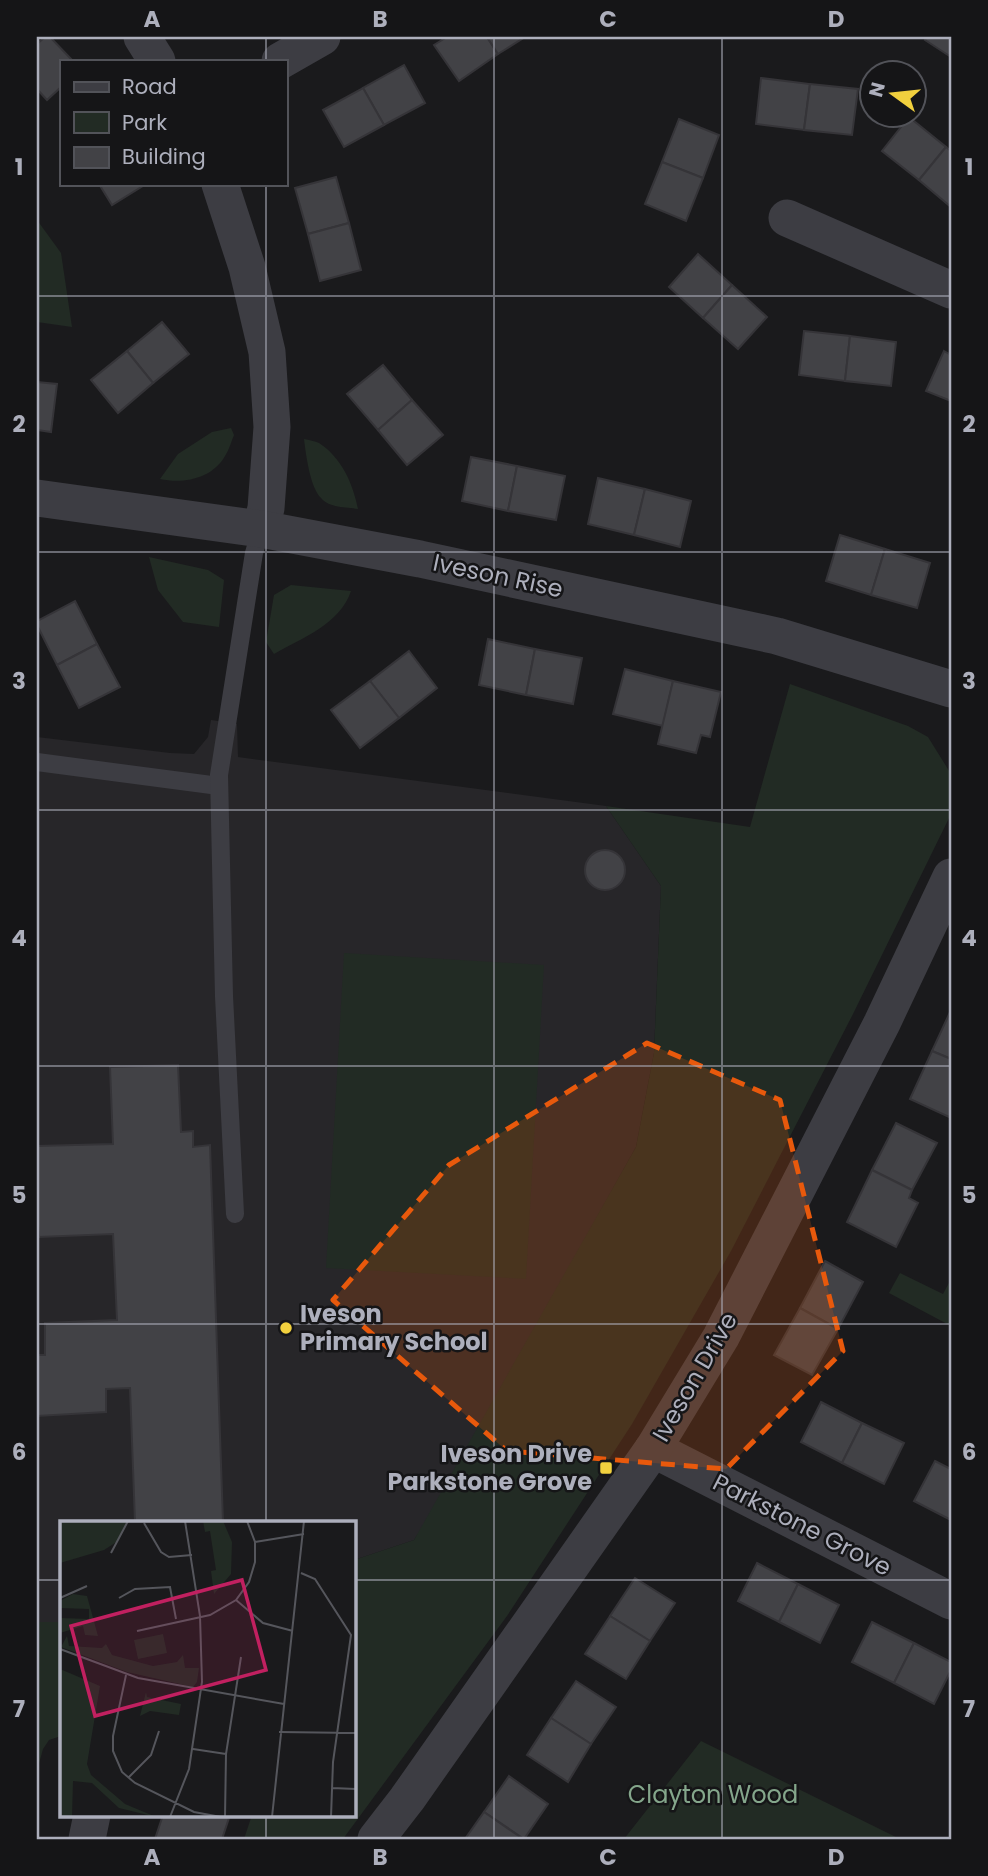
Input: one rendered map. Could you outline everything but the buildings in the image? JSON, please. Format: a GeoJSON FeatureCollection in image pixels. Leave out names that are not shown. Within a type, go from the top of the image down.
{"type":"FeatureCollection","features":[{"type":"Feature","properties":{"kind":"street"},"geometry":{"type":"LineString","coordinates":[[142,37],[156,60]]}},
{"type":"Feature","properties":{"kind":"street"},"geometry":{"type":"LineString","coordinates":[[282,60],[322,37]]}},
{"type":"Feature","properties":{"kind":"street"},"geometry":{"type":"LineString","coordinates":[[221,186],[247,267],[267,352],[272,427],[266,508],[261,529]]}},
{"type":"Feature","properties":{"kind":"street"},"geometry":{"type":"LineString","coordinates":[[787,218],[951,290]]}},
{"type":"Feature","properties":{"kind":"street","name":"Iveson Rise"},"geometry":{"type":"LineString","coordinates":[[37,498],[261,529],[420,559],[777,636],[951,689]]}},
{"type":"Feature","properties":{"kind":"street","name":"Iveson Drive"},"geometry":{"type":"LineString","coordinates":[[376,1839],[407,1799],[653,1449],[721,1337],[882,1023],[951,877]]}},
{"type":"Feature","properties":{"kind":"street","name":"Parkstone Grove"},"geometry":{"type":"LineString","coordinates":[[653,1449],[951,1601]]}},
{"type":"Feature","properties":{"kind":"street"},"geometry":{"type":"LineString","coordinates":[[87,1839],[92,1816]]}},
{"type":"Feature","properties":{"kind":"lane"},"geometry":{"type":"LineString","coordinates":[[235,1214],[225,1006],[219,786],[226,722],[254,553],[261,529]]}},
{"type":"Feature","properties":{"kind":"lane"},"geometry":{"type":"LineString","coordinates":[[37,762],[219,786]]}},
{"type":"Feature","properties":{"kind":"highlighted area"},"geometry":{"type":"Polygon","coordinates":[[[647,1043],[780,1100],[843,1351],[726,1469],[507,1451],[333,1300],[449,1165],[647,1043]]]}},
{"type":"Feature","properties":{"kind":"shaded area","name":"Iveson Primary School"},"geometry":{"type":"Polygon","coordinates":[[[211,720],[237,724],[238,757],[606,806],[661,886],[654,1053],[636,1147],[435,1509],[414,1540],[355,1560],[355,1521],[60,1521],[60,1622],[37,1622],[37,737],[194,754],[208,737],[211,720]]]}},
{"type":"Feature","properties":{"kind":"green space"},"geometry":{"type":"Polygon","coordinates":[[[37,220],[61,253],[72,327],[37,322],[37,220]]]}},
{"type":"Feature","properties":{"kind":"green space"},"geometry":{"type":"Polygon","coordinates":[[[231,428],[234,435],[228,451],[213,470],[187,480],[160,479],[178,454],[212,432],[231,428]]]}},
{"type":"Feature","properties":{"kind":"green space"},"geometry":{"type":"Polygon","coordinates":[[[304,439],[319,443],[334,456],[350,481],[358,509],[333,505],[324,501],[317,493],[311,479],[304,439]]]}},
{"type":"Feature","properties":{"kind":"green space"},"geometry":{"type":"Polygon","coordinates":[[[149,557],[208,570],[224,580],[219,627],[183,622],[158,590],[149,557]]]}},
{"type":"Feature","properties":{"kind":"green space"},"geometry":{"type":"Polygon","coordinates":[[[291,585],[351,591],[346,603],[329,621],[274,654],[266,642],[274,595],[291,585]]]}},
{"type":"Feature","properties":{"kind":"green space"},"geometry":{"type":"Polygon","coordinates":[[[790,684],[908,726],[928,737],[951,774],[951,814],[853,1014],[731,1251],[632,1424],[507,1616],[343,1839],[244,1839],[252,1816],[355,1816],[355,1560],[414,1540],[636,1147],[654,1053],[661,886],[606,806],[750,827],[790,684]]]}},
{"type":"Feature","properties":{"kind":"green space"},"geometry":{"type":"Polygon","coordinates":[[[344,953],[544,965],[526,1279],[326,1268],[344,953]]]}},
{"type":"Feature","properties":{"kind":"green space"},"geometry":{"type":"Polygon","coordinates":[[[900,1273],[943,1294],[951,1279],[951,1326],[889,1293],[900,1273]]]}},
{"type":"Feature","properties":{"kind":"green space"},"geometry":{"type":"Polygon","coordinates":[[[37,1622],[60,1622],[60,1736],[49,1740],[43,1749],[37,1771],[37,1622]]]}},
{"type":"Feature","properties":{"kind":"green space","name":"Clayton Wood"},"geometry":{"type":"Polygon","coordinates":[[[701,1741],[900,1839],[624,1839],[701,1741]]]}},
{"type":"Feature","properties":{"kind":"place","name":"Iveson Primary School"},"geometry":{"type":"Point","coordinates":[286,1328]}},
{"type":"Feature","properties":{"kind":"place","name":"Iveson Drive Parkstone Grove"},"geometry":{"type":"Point","coordinates":[606,1468]}}]}
